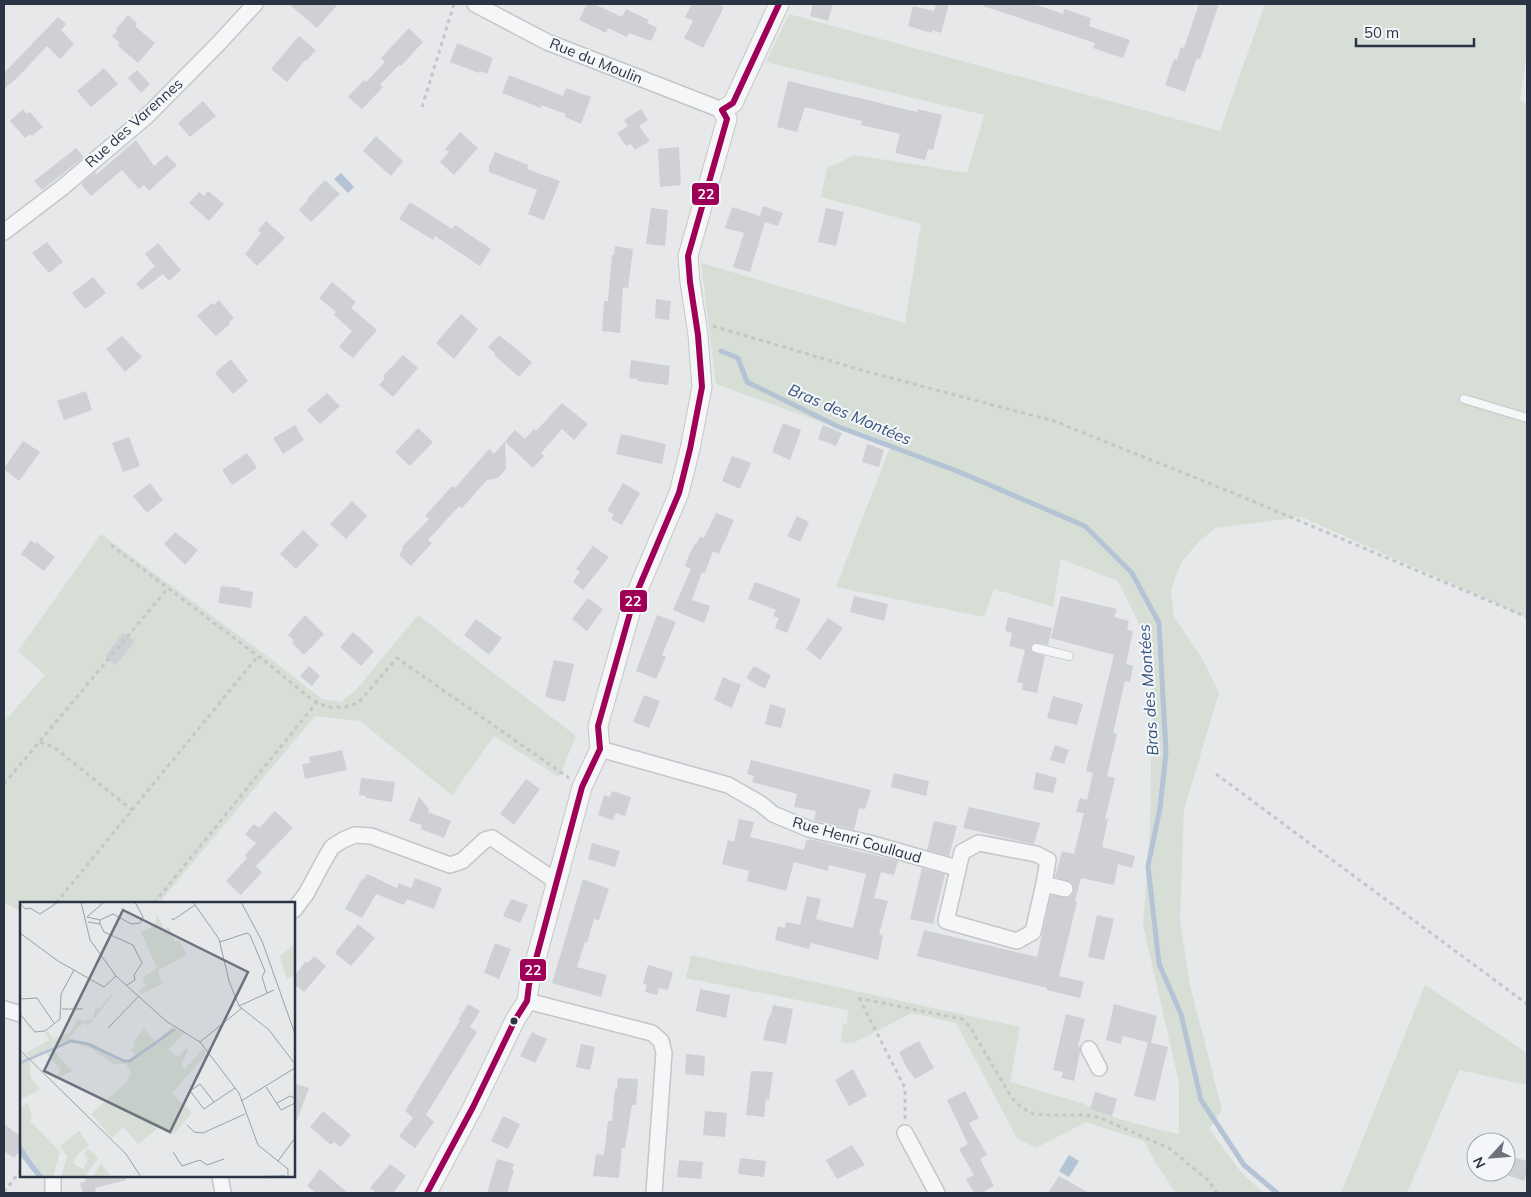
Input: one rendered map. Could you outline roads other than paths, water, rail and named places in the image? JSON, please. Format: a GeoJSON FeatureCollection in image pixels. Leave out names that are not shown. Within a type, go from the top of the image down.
{"type":"FeatureCollection","features":[{"type":"Feature","properties":{"kind":"street","name":"Rue des Varennes"},"geometry":{"type":"LineString","coordinates":[[4,232],[63,187],[147,116],[255,4]]}},
{"type":"Feature","properties":{"kind":"street","name":"Rue du Moulin"},"geometry":{"type":"LineString","coordinates":[[475,4],[547,42],[722,110]]}},
{"type":"Feature","properties":{"kind":"street"},"geometry":{"type":"LineString","coordinates":[[427,1193],[473,1107],[515,1020],[527,1001],[529,985],[582,787],[600,749],[598,726],[634,599],[680,493],[702,387],[688,256],[727,119],[722,110],[733,103],[779,4]]}},
{"type":"Feature","properties":{"kind":"street","name":"Rue Henri Coullaud"},"geometry":{"type":"LineString","coordinates":[[600,749],[728,785],[761,804],[773,814],[809,829],[869,843],[957,868]]}},
{"type":"Feature","properties":{"kind":"street"},"geometry":{"type":"LineString","coordinates":[[295,909],[306,894],[332,847],[342,840],[355,835],[371,836],[450,865],[462,861],[485,840],[492,838],[556,881]]}},
{"type":"Feature","properties":{"kind":"street"},"geometry":{"type":"LineString","coordinates":[[979,843],[1036,854],[1048,860],[1033,932],[1017,941],[946,921],[957,868],[962,852],[979,843]]}},
{"type":"Feature","properties":{"kind":"street"},"geometry":{"type":"LineString","coordinates":[[1044,884],[1065,889]]}},
{"type":"Feature","properties":{"kind":"street"},"geometry":{"type":"LineString","coordinates":[[527,1001],[652,1033],[661,1041],[664,1053],[654,1193]]}},
{"type":"Feature","properties":{"kind":"street"},"geometry":{"type":"LineString","coordinates":[[4,1009],[20,1014]]}},
{"type":"Feature","properties":{"kind":"street"},"geometry":{"type":"LineString","coordinates":[[1089,1049],[1099,1068]]}},
{"type":"Feature","properties":{"kind":"street"},"geometry":{"type":"LineString","coordinates":[[905,1132],[937,1193]]}},
{"type":"Feature","properties":{"kind":"street"},"geometry":{"type":"LineString","coordinates":[[53,1177],[53,1193]]}},
{"type":"Feature","properties":{"kind":"street"},"geometry":{"type":"LineString","coordinates":[[220,1177],[223,1193]]}},
{"type":"Feature","properties":{"kind":"lane"},"geometry":{"type":"LineString","coordinates":[[1464,399],[1527,418]]}},
{"type":"Feature","properties":{"kind":"lane"},"geometry":{"type":"LineString","coordinates":[[1036,648],[1069,656]]}},
{"type":"Feature","properties":{"kind":"water"},"geometry":{"type":"Polygon","coordinates":[[[341,173],[354,187],[348,193],[334,179],[341,173]]]}},
{"type":"Feature","properties":{"kind":"water"},"geometry":{"type":"Polygon","coordinates":[[[1069,1155],[1079,1161],[1069,1177],[1059,1171],[1069,1155]]]}},
{"type":"Feature","properties":{"kind":"waterway","name":"Bras des Montées"},"geometry":{"type":"LineString","coordinates":[[721,351],[738,358],[747,382],[839,427],[957,471],[1085,526],[1132,573],[1159,623],[1166,753],[1160,808],[1148,866],[1159,964],[1181,1014],[1201,1100],[1244,1165],[1277,1193]]}}]}
